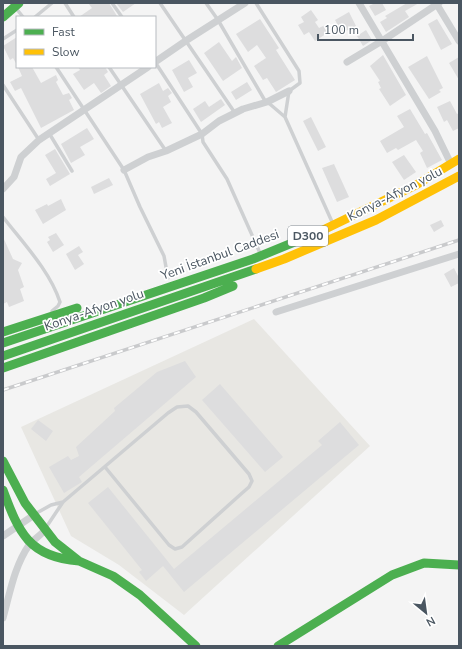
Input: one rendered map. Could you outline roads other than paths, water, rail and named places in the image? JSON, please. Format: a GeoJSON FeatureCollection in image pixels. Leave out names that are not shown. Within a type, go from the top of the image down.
{"type":"FeatureCollection","features":[{"type":"Feature","properties":{"kind":"main road"},"geometry":{"type":"LineString","coordinates":[[3,17],[15,4]]}},
{"type":"Feature","properties":{"kind":"main road","name":"Yeni İstanbul Caddesi"},"geometry":{"type":"LineString","coordinates":[[3,344],[253,259],[333,226],[416,185],[459,159]]}},
{"type":"Feature","properties":{"kind":"main road","name":"Konya-Afyon yolu"},"geometry":{"type":"LineString","coordinates":[[3,356],[89,324],[284,259],[376,220],[459,176]]}},
{"type":"Feature","properties":{"kind":"main road"},"geometry":{"type":"LineString","coordinates":[[3,332],[168,278],[253,254],[261,255]]}},
{"type":"Feature","properties":{"kind":"main road"},"geometry":{"type":"LineString","coordinates":[[3,368],[204,298],[260,274],[284,259]]}},
{"type":"Feature","properties":{"kind":"main road"},"geometry":{"type":"LineString","coordinates":[[3,461],[12,480],[44,530],[62,548],[80,561],[114,576],[136,592],[186,639],[196,646]]}},
{"type":"Feature","properties":{"kind":"main road"},"geometry":{"type":"LineString","coordinates":[[3,490],[18,527],[30,543],[46,554],[67,561],[80,561]]}},
{"type":"Feature","properties":{"kind":"main road"},"geometry":{"type":"LineString","coordinates":[[278,646],[392,575],[424,563],[459,565]]}},
{"type":"Feature","properties":{"kind":"street"},"geometry":{"type":"LineString","coordinates":[[156,61],[186,40],[245,3]]}},
{"type":"Feature","properties":{"kind":"street"},"geometry":{"type":"LineString","coordinates":[[359,3],[435,131],[451,164]]}},
{"type":"Feature","properties":{"kind":"street"},"geometry":{"type":"LineString","coordinates":[[347,62],[382,41],[437,4],[459,41]]}},
{"type":"Feature","properties":{"kind":"street"},"geometry":{"type":"LineString","coordinates":[[3,189],[14,178],[20,157],[38,140],[146,68]]}},
{"type":"Feature","properties":{"kind":"street"},"geometry":{"type":"LineString","coordinates":[[124,170],[148,157],[166,151],[202,134],[219,121],[243,109],[267,102],[289,91]]}},
{"type":"Feature","properties":{"kind":"street"},"geometry":{"type":"LineString","coordinates":[[276,312],[459,254]]}},
{"type":"Feature","properties":{"kind":"street"},"geometry":{"type":"LineString","coordinates":[[3,536],[34,515]]}},
{"type":"Feature","properties":{"kind":"street"},"geometry":{"type":"LineString","coordinates":[[3,618],[14,574],[30,543],[44,530]]}},
{"type":"Feature","properties":{"kind":"lane"},"geometry":{"type":"LineString","coordinates":[[36,16],[52,3]]}},
{"type":"Feature","properties":{"kind":"lane"},"geometry":{"type":"LineString","coordinates":[[64,3],[73,16]]}},
{"type":"Feature","properties":{"kind":"lane"},"geometry":{"type":"LineString","coordinates":[[112,3],[121,16]]}},
{"type":"Feature","properties":{"kind":"lane"},"geometry":{"type":"LineString","coordinates":[[160,3],[235,114]]}},
{"type":"Feature","properties":{"kind":"lane"},"geometry":{"type":"LineString","coordinates":[[206,3],[218,20],[267,102],[285,117],[333,226]]}},
{"type":"Feature","properties":{"kind":"lane"},"geometry":{"type":"LineString","coordinates":[[256,3],[299,71],[300,83],[289,91],[285,117]]}},
{"type":"Feature","properties":{"kind":"lane"},"geometry":{"type":"LineString","coordinates":[[15,4],[22,16]]}},
{"type":"Feature","properties":{"kind":"lane"},"geometry":{"type":"LineString","coordinates":[[3,39],[16,31]]}},
{"type":"Feature","properties":{"kind":"lane"},"geometry":{"type":"LineString","coordinates":[[156,64],[202,134],[203,142],[227,179],[261,255]]}},
{"type":"Feature","properties":{"kind":"lane"},"geometry":{"type":"LineString","coordinates":[[57,68],[124,170],[164,256],[168,278]]}},
{"type":"Feature","properties":{"kind":"lane"},"geometry":{"type":"LineString","coordinates":[[110,68],[166,151]]}},
{"type":"Feature","properties":{"kind":"lane"},"geometry":{"type":"LineString","coordinates":[[3,85],[38,140]]}},
{"type":"Feature","properties":{"kind":"lane"},"geometry":{"type":"LineString","coordinates":[[49,133],[72,171]]}},
{"type":"Feature","properties":{"kind":"lane"},"geometry":{"type":"LineString","coordinates":[[3,217],[40,266],[55,290],[63,313]]}},
{"type":"Feature","properties":{"kind":"lane"},"geometry":{"type":"LineString","coordinates":[[3,327],[48,313],[58,306],[60,302]]}},
{"type":"Feature","properties":{"kind":"lane"},"geometry":{"type":"LineString","coordinates":[[44,530],[63,502],[168,413],[178,407],[188,406],[196,412],[249,474],[252,481],[235,500],[182,547],[175,549],[169,545],[105,467]]}},
{"type":"Feature","properties":{"kind":"lane"},"geometry":{"type":"LineString","coordinates":[[34,515],[51,505],[63,502]]}},
{"type":"Feature","properties":{"kind":"railway"},"geometry":{"type":"LineString","coordinates":[[3,390],[459,240]]}}]}
